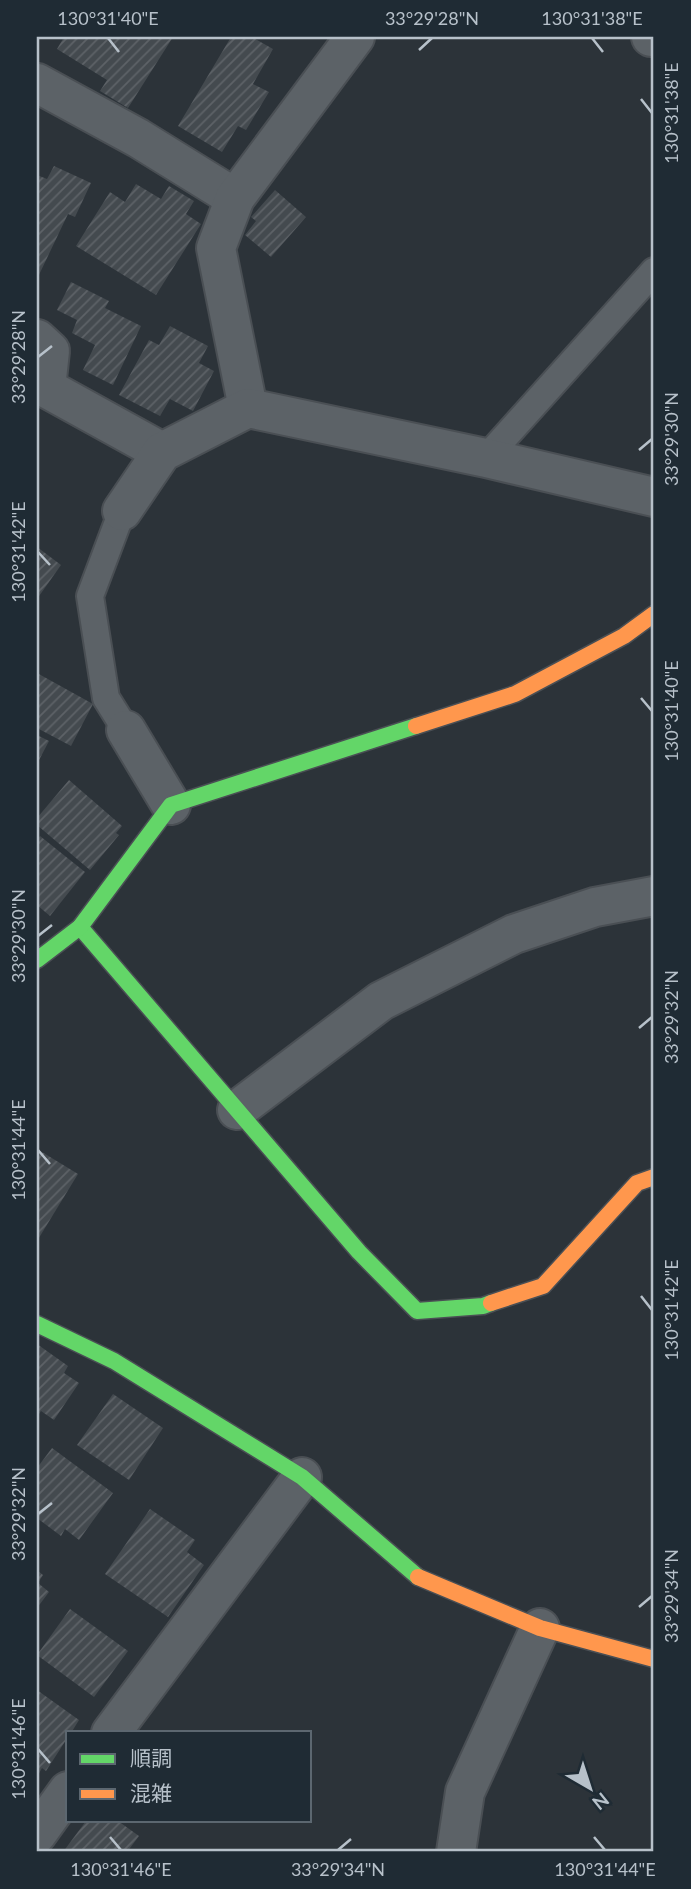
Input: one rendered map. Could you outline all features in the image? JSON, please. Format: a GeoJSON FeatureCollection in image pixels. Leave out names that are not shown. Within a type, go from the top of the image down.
{"type":"FeatureCollection","features":[{"type":"Feature","properties":{"kind":"street"},"geometry":{"type":"LineString","coordinates":[[247,408],[216,248],[235,198],[355,37]]}},
{"type":"Feature","properties":{"kind":"street"},"geometry":{"type":"LineString","coordinates":[[37,83],[138,138],[235,198]]}},
{"type":"Feature","properties":{"kind":"street"},"geometry":{"type":"LineString","coordinates":[[37,339],[50,351],[41,394],[162,452]]}},
{"type":"Feature","properties":{"kind":"street"},"geometry":{"type":"LineString","coordinates":[[122,511],[162,452],[247,408],[486,458],[654,497]]}},
{"type":"Feature","properties":{"kind":"street"},"geometry":{"type":"LineString","coordinates":[[37,960],[80,927],[171,805],[515,694],[624,636],[654,614]]}},
{"type":"Feature","properties":{"kind":"street"},"geometry":{"type":"LineString","coordinates":[[126,730],[171,805]]}},
{"type":"Feature","properties":{"kind":"street"},"geometry":{"type":"LineString","coordinates":[[237,1111],[381,1001],[514,934],[595,907],[654,896]]}},
{"type":"Feature","properties":{"kind":"street"},"geometry":{"type":"LineString","coordinates":[[80,927],[359,1252],[417,1311],[483,1306],[543,1286],[637,1183],[654,1177]]}},
{"type":"Feature","properties":{"kind":"street"},"geometry":{"type":"LineString","coordinates":[[37,1324],[114,1361],[302,1477],[422,1580],[540,1628],[654,1659]]}},
{"type":"Feature","properties":{"kind":"street"},"geometry":{"type":"LineString","coordinates":[[112,1731],[302,1477]]}},
{"type":"Feature","properties":{"kind":"street"},"geometry":{"type":"LineString","coordinates":[[456,1852],[464,1792],[540,1628]]}},
{"type":"Feature","properties":{"kind":"street"},"geometry":{"type":"LineString","coordinates":[[37,1834],[66,1794]]}},
{"type":"Feature","properties":{"kind":"lane"},"geometry":{"type":"LineString","coordinates":[[486,458],[654,271]]}},
{"type":"Feature","properties":{"kind":"lane"},"geometry":{"type":"LineString","coordinates":[[122,511],[90,596],[106,698],[126,730]]}},
{"type":"Feature","properties":{"kind":"building"},"geometry":{"type":"Polygon","coordinates":[[[64,37],[173,37],[128,108],[100,91],[107,80],[57,49],[64,37]]]}},
{"type":"Feature","properties":{"kind":"building"},"geometry":{"type":"Polygon","coordinates":[[[231,37],[252,37],[273,49],[253,84],[269,92],[246,130],[238,126],[222,152],[178,126],[231,37]]]}},
{"type":"Feature","properties":{"kind":"building"},"geometry":{"type":"Polygon","coordinates":[[[54,166],[91,183],[75,217],[68,214],[37,279],[37,175],[47,179],[54,166]]]}},
{"type":"Feature","properties":{"kind":"building"},"geometry":{"type":"Polygon","coordinates":[[[136,184],[161,199],[169,186],[194,201],[186,214],[201,224],[156,295],[76,246],[110,192],[125,202],[136,184]]]}},
{"type":"Feature","properties":{"kind":"building"},"geometry":{"type":"Polygon","coordinates":[[[275,190],[306,217],[271,257],[245,235],[256,221],[251,217],[275,190]]]}},
{"type":"Feature","properties":{"kind":"building"},"geometry":{"type":"Polygon","coordinates":[[[71,282],[109,301],[105,308],[141,326],[113,385],[83,370],[95,345],[72,333],[77,320],[57,310],[71,282]]]}},
{"type":"Feature","properties":{"kind":"building"},"geometry":{"type":"Polygon","coordinates":[[[170,326],[208,346],[199,363],[214,371],[193,411],[170,399],[160,416],[119,395],[149,340],[159,345],[170,326]]]}},
{"type":"Feature","properties":{"kind":"building"},"geometry":{"type":"Polygon","coordinates":[[[37,547],[61,565],[37,599],[37,547]]]}},
{"type":"Feature","properties":{"kind":"building"},"geometry":{"type":"Polygon","coordinates":[[[37,673],[93,704],[71,746],[37,728],[37,673]]]}},
{"type":"Feature","properties":{"kind":"building"},"geometry":{"type":"Polygon","coordinates":[[[37,735],[49,741],[37,764],[37,735]]]}},
{"type":"Feature","properties":{"kind":"building"},"geometry":{"type":"Polygon","coordinates":[[[69,780],[122,826],[116,833],[119,835],[90,870],[37,825],[37,818],[69,780]]]}},
{"type":"Feature","properties":{"kind":"building"},"geometry":{"type":"Polygon","coordinates":[[[40,836],[85,872],[50,916],[37,905],[37,840],[40,836]]]}},
{"type":"Feature","properties":{"kind":"building"},"geometry":{"type":"Polygon","coordinates":[[[37,1149],[78,1174],[37,1241],[37,1149]]]}},
{"type":"Feature","properties":{"kind":"building"},"geometry":{"type":"Polygon","coordinates":[[[37,1344],[68,1366],[64,1373],[79,1383],[54,1420],[41,1411],[37,1417],[37,1344]]]}},
{"type":"Feature","properties":{"kind":"building"},"geometry":{"type":"Polygon","coordinates":[[[113,1394],[163,1428],[129,1480],[77,1445],[113,1394]]]}},
{"type":"Feature","properties":{"kind":"building"},"geometry":{"type":"Polygon","coordinates":[[[52,1448],[113,1493],[79,1540],[65,1529],[61,1536],[37,1518],[37,1468],[52,1448]]]}},
{"type":"Feature","properties":{"kind":"building"},"geometry":{"type":"Polygon","coordinates":[[[150,1509],[195,1540],[187,1552],[204,1565],[168,1617],[105,1574],[150,1509]]]}},
{"type":"Feature","properties":{"kind":"building"},"geometry":{"type":"Polygon","coordinates":[[[37,1570],[43,1575],[38,1583],[49,1592],[37,1608],[37,1570]]]}},
{"type":"Feature","properties":{"kind":"building"},"geometry":{"type":"Polygon","coordinates":[[[70,1609],[128,1651],[94,1697],[37,1655],[70,1609]]]}},
{"type":"Feature","properties":{"kind":"building"},"geometry":{"type":"Polygon","coordinates":[[[37,1690],[79,1720],[72,1731],[66,1731],[66,1740],[46,1771],[42,1768],[37,1777],[37,1690]]]}},
{"type":"Feature","properties":{"kind":"building"},"geometry":{"type":"Polygon","coordinates":[[[85,1822],[119,1822],[139,1836],[127,1852],[63,1852],[85,1822]]]}},
{"type":"Feature","properties":{"kind":"traffic: fast"},"geometry":{"type":"LineString","coordinates":[[37,960],[80,927],[171,805],[416,726]]}},
{"type":"Feature","properties":{"kind":"traffic: fast"},"geometry":{"type":"LineString","coordinates":[[80,927],[359,1252],[417,1311],[483,1306],[491,1303]]}},
{"type":"Feature","properties":{"kind":"traffic: fast"},"geometry":{"type":"LineString","coordinates":[[37,1324],[114,1361],[302,1477],[418,1577]]}},
{"type":"Feature","properties":{"kind":"traffic: slow"},"geometry":{"type":"LineString","coordinates":[[416,726],[515,694],[624,636],[654,614]]}},
{"type":"Feature","properties":{"kind":"traffic: slow"},"geometry":{"type":"LineString","coordinates":[[491,1303],[543,1286],[637,1183],[654,1177]]}},
{"type":"Feature","properties":{"kind":"traffic: slow"},"geometry":{"type":"LineString","coordinates":[[418,1577],[540,1628],[654,1659]]}}]}
